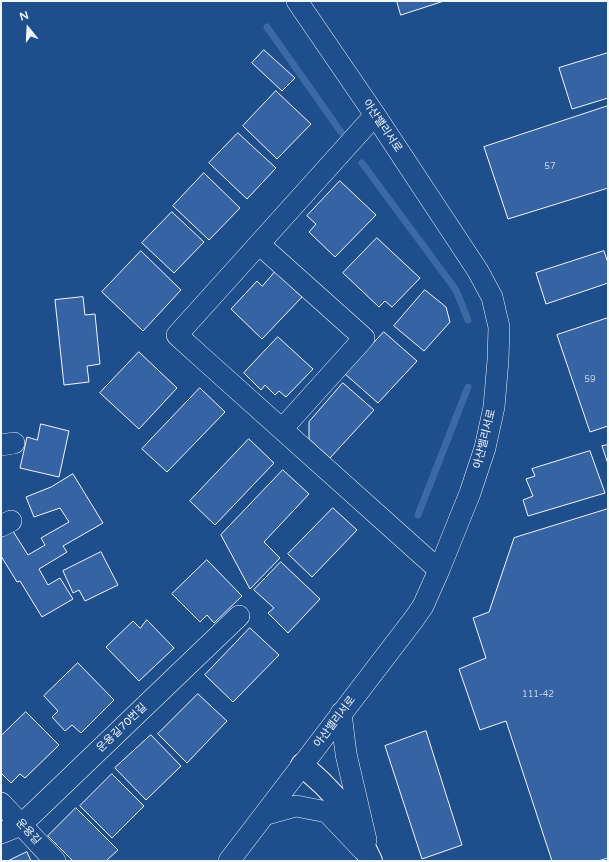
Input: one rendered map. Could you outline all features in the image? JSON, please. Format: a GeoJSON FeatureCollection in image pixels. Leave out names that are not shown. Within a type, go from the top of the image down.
{"type":"FeatureCollection","features":[{"type":"Feature","properties":{"kind":"street","name":"아산밸리서로"},"geometry":{"type":"LineString","coordinates":[[229,861],[423,606],[470,493],[485,448],[494,407],[498,360],[499,327],[492,297],[478,271],[375,115],[297,1]]}},
{"type":"Feature","properties":{"kind":"street"},"geometry":{"type":"LineString","coordinates":[[375,115],[177,335],[439,570]]}},
{"type":"Feature","properties":{"kind":"street"},"geometry":{"type":"LineString","coordinates":[[259,244],[364,338],[282,429]]}},
{"type":"Feature","properties":{"kind":"street","name":"운용길70번길"},"geometry":{"type":"LineString","coordinates":[[1,833],[21,825],[239,616]]}},
{"type":"Feature","properties":{"kind":"street"},"geometry":{"type":"LineString","coordinates":[[341,713],[346,754],[370,859]]}},
{"type":"Feature","properties":{"kind":"street"},"geometry":{"type":"LineString","coordinates":[[302,765],[346,807],[370,859]]}},
{"type":"Feature","properties":{"kind":"street","name":"운용길"},"geometry":{"type":"LineString","coordinates":[[1,803],[55,861]]}},
{"type":"Feature","properties":{"kind":"street"},"geometry":{"type":"LineString","coordinates":[[264,815],[296,806],[327,812],[370,859]]}},
{"type":"Feature","properties":{"kind":"building"},"geometry":{"type":"Polygon","coordinates":[[[397,1],[444,1],[401,15],[397,1]]]}},
{"type":"Feature","properties":{"kind":"building"},"geometry":{"type":"Polygon","coordinates":[[[264,50],[295,78],[282,91],[252,63],[264,50]]]}},
{"type":"Feature","properties":{"kind":"building"},"geometry":{"type":"Polygon","coordinates":[[[608,53],[608,98],[572,109],[559,68],[608,53]]]}},
{"type":"Feature","properties":{"kind":"building"},"geometry":{"type":"Polygon","coordinates":[[[276,91],[311,124],[277,159],[243,126],[276,91]]]}},
{"type":"Feature","properties":{"kind":"building"},"geometry":{"type":"Polygon","coordinates":[[[608,106],[608,188],[508,219],[484,147],[608,106]]]}},
{"type":"Feature","properties":{"kind":"building"},"geometry":{"type":"Polygon","coordinates":[[[238,133],[276,168],[247,199],[209,163],[238,133]]]}},
{"type":"Feature","properties":{"kind":"building"},"geometry":{"type":"Polygon","coordinates":[[[204,173],[240,208],[209,240],[173,206],[204,173]]]}},
{"type":"Feature","properties":{"kind":"building"},"geometry":{"type":"Polygon","coordinates":[[[340,181],[376,215],[335,257],[309,232],[316,224],[307,216],[340,181]]]}},
{"type":"Feature","properties":{"kind":"building"},"geometry":{"type":"Polygon","coordinates":[[[172,212],[204,242],[174,273],[142,243],[172,212]]]}},
{"type":"Feature","properties":{"kind":"building"},"geometry":{"type":"Polygon","coordinates":[[[377,238],[420,278],[392,307],[385,301],[379,307],[343,273],[377,238]]]}},
{"type":"Feature","properties":{"kind":"building"},"geometry":{"type":"Polygon","coordinates":[[[141,251],[181,290],[143,331],[102,292],[141,251]]]}},
{"type":"Feature","properties":{"kind":"building"},"geometry":{"type":"Polygon","coordinates":[[[604,251],[608,263],[608,283],[546,304],[536,273],[604,251]]]}},
{"type":"Feature","properties":{"kind":"building"},"geometry":{"type":"Polygon","coordinates":[[[275,272],[302,297],[262,339],[231,309],[257,281],[262,286],[275,272]]]}},
{"type":"Feature","properties":{"kind":"building"},"geometry":{"type":"Polygon","coordinates":[[[425,290],[446,307],[450,322],[424,351],[394,326],[425,290]]]}},
{"type":"Feature","properties":{"kind":"building"},"geometry":{"type":"Polygon","coordinates":[[[83,297],[85,315],[95,314],[100,364],[87,366],[89,382],[64,385],[55,300],[83,297]]]}},
{"type":"Feature","properties":{"kind":"building"},"geometry":{"type":"Polygon","coordinates":[[[608,318],[608,426],[590,432],[557,335],[608,318]]]}},
{"type":"Feature","properties":{"kind":"building"},"geometry":{"type":"Polygon","coordinates":[[[384,332],[417,361],[378,403],[345,374],[384,332]]]}},
{"type":"Feature","properties":{"kind":"building"},"geometry":{"type":"Polygon","coordinates":[[[278,337],[313,369],[286,397],[279,391],[275,395],[265,385],[261,390],[244,373],[278,337]]]}},
{"type":"Feature","properties":{"kind":"building"},"geometry":{"type":"Polygon","coordinates":[[[139,352],[177,388],[139,429],[100,393],[139,352]]]}},
{"type":"Feature","properties":{"kind":"building"},"geometry":{"type":"Polygon","coordinates":[[[343,383],[374,410],[330,458],[309,439],[309,422],[343,383]]]}},
{"type":"Feature","properties":{"kind":"building"},"geometry":{"type":"Polygon","coordinates":[[[200,388],[225,412],[167,472],[142,449],[200,388]]]}},
{"type":"Feature","properties":{"kind":"building"},"geometry":{"type":"Polygon","coordinates":[[[41,424],[69,431],[59,477],[20,468],[27,437],[37,440],[41,424]]]}},
{"type":"Feature","properties":{"kind":"building"},"geometry":{"type":"Polygon","coordinates":[[[249,439],[274,463],[215,525],[190,501],[249,439]]]}},
{"type":"Feature","properties":{"kind":"building"},"geometry":{"type":"Polygon","coordinates":[[[608,445],[608,464],[602,446],[608,445]]]}},
{"type":"Feature","properties":{"kind":"building"},"geometry":{"type":"Polygon","coordinates":[[[590,451],[605,493],[528,516],[523,500],[533,496],[526,479],[535,476],[532,469],[590,451]]]}},
{"type":"Feature","properties":{"kind":"building"},"geometry":{"type":"Polygon","coordinates":[[[283,470],[309,494],[264,542],[280,558],[250,589],[221,535],[283,470]]]}},
{"type":"Feature","properties":{"kind":"building"},"geometry":{"type":"Polygon","coordinates":[[[73,474],[103,523],[63,546],[67,552],[39,569],[48,585],[60,578],[73,599],[42,617],[20,581],[17,582],[1,556],[1,534],[11,528],[28,555],[45,545],[41,538],[69,522],[60,508],[34,517],[26,497],[51,487],[73,474]]]}},
{"type":"Feature","properties":{"kind":"building"},"geometry":{"type":"Polygon","coordinates":[[[333,508],[357,530],[312,577],[288,554],[333,508]]]}},
{"type":"Feature","properties":{"kind":"building"},"geometry":{"type":"Polygon","coordinates":[[[608,509],[608,858],[598,861],[552,861],[506,721],[480,730],[459,669],[486,658],[473,618],[489,612],[514,538],[608,509]]]}},
{"type":"Feature","properties":{"kind":"building"},"geometry":{"type":"Polygon","coordinates":[[[101,552],[118,585],[85,601],[79,590],[73,593],[63,571],[101,552]]]}},
{"type":"Feature","properties":{"kind":"building"},"geometry":{"type":"Polygon","coordinates":[[[207,560],[242,596],[214,623],[207,615],[200,622],[172,594],[207,560]]]}},
{"type":"Feature","properties":{"kind":"building"},"geometry":{"type":"Polygon","coordinates":[[[281,562],[320,599],[288,633],[268,613],[274,608],[254,590],[281,562]]]}},
{"type":"Feature","properties":{"kind":"building"},"geometry":{"type":"Polygon","coordinates":[[[147,620],[174,648],[139,681],[106,647],[133,621],[140,628],[147,620]]]}},
{"type":"Feature","properties":{"kind":"building"},"geometry":{"type":"Polygon","coordinates":[[[250,628],[279,655],[233,702],[205,675],[250,628]]]}},
{"type":"Feature","properties":{"kind":"building"},"geometry":{"type":"Polygon","coordinates":[[[78,663],[114,700],[81,733],[72,725],[65,731],[52,717],[58,711],[44,696],[78,663]]]}},
{"type":"Feature","properties":{"kind":"building"},"geometry":{"type":"Polygon","coordinates":[[[198,694],[227,721],[187,763],[158,734],[198,694]]]}},
{"type":"Feature","properties":{"kind":"building"},"geometry":{"type":"Polygon","coordinates":[[[26,712],[59,745],[25,778],[20,774],[11,783],[1,773],[1,736],[26,712]]]}},
{"type":"Feature","properties":{"kind":"building"},"geometry":{"type":"Polygon","coordinates":[[[426,731],[462,845],[422,859],[385,746],[426,731]]]}},
{"type":"Feature","properties":{"kind":"building"},"geometry":{"type":"Polygon","coordinates":[[[151,735],[181,766],[146,800],[115,768],[151,735]]]}},
{"type":"Feature","properties":{"kind":"building"},"geometry":{"type":"Polygon","coordinates":[[[112,774],[144,806],[112,838],[80,806],[112,774]]]}},
{"type":"Feature","properties":{"kind":"building"},"geometry":{"type":"Polygon","coordinates":[[[76,808],[118,850],[106,861],[73,861],[48,836],[76,808]]]}},
{"type":"Feature","properties":{"kind":"building"},"geometry":{"type":"Polygon","coordinates":[[[27,852],[31,861],[8,861],[27,852]]]}},
{"type":"Feature","properties":{"kind":"waterway"},"geometry":{"type":"LineString","coordinates":[[267,27],[341,132]]}},
{"type":"Feature","properties":{"kind":"waterway"},"geometry":{"type":"LineString","coordinates":[[362,163],[456,290],[468,320]]}},
{"type":"Feature","properties":{"kind":"waterway"},"geometry":{"type":"LineString","coordinates":[[418,515],[468,387]]}}]}
